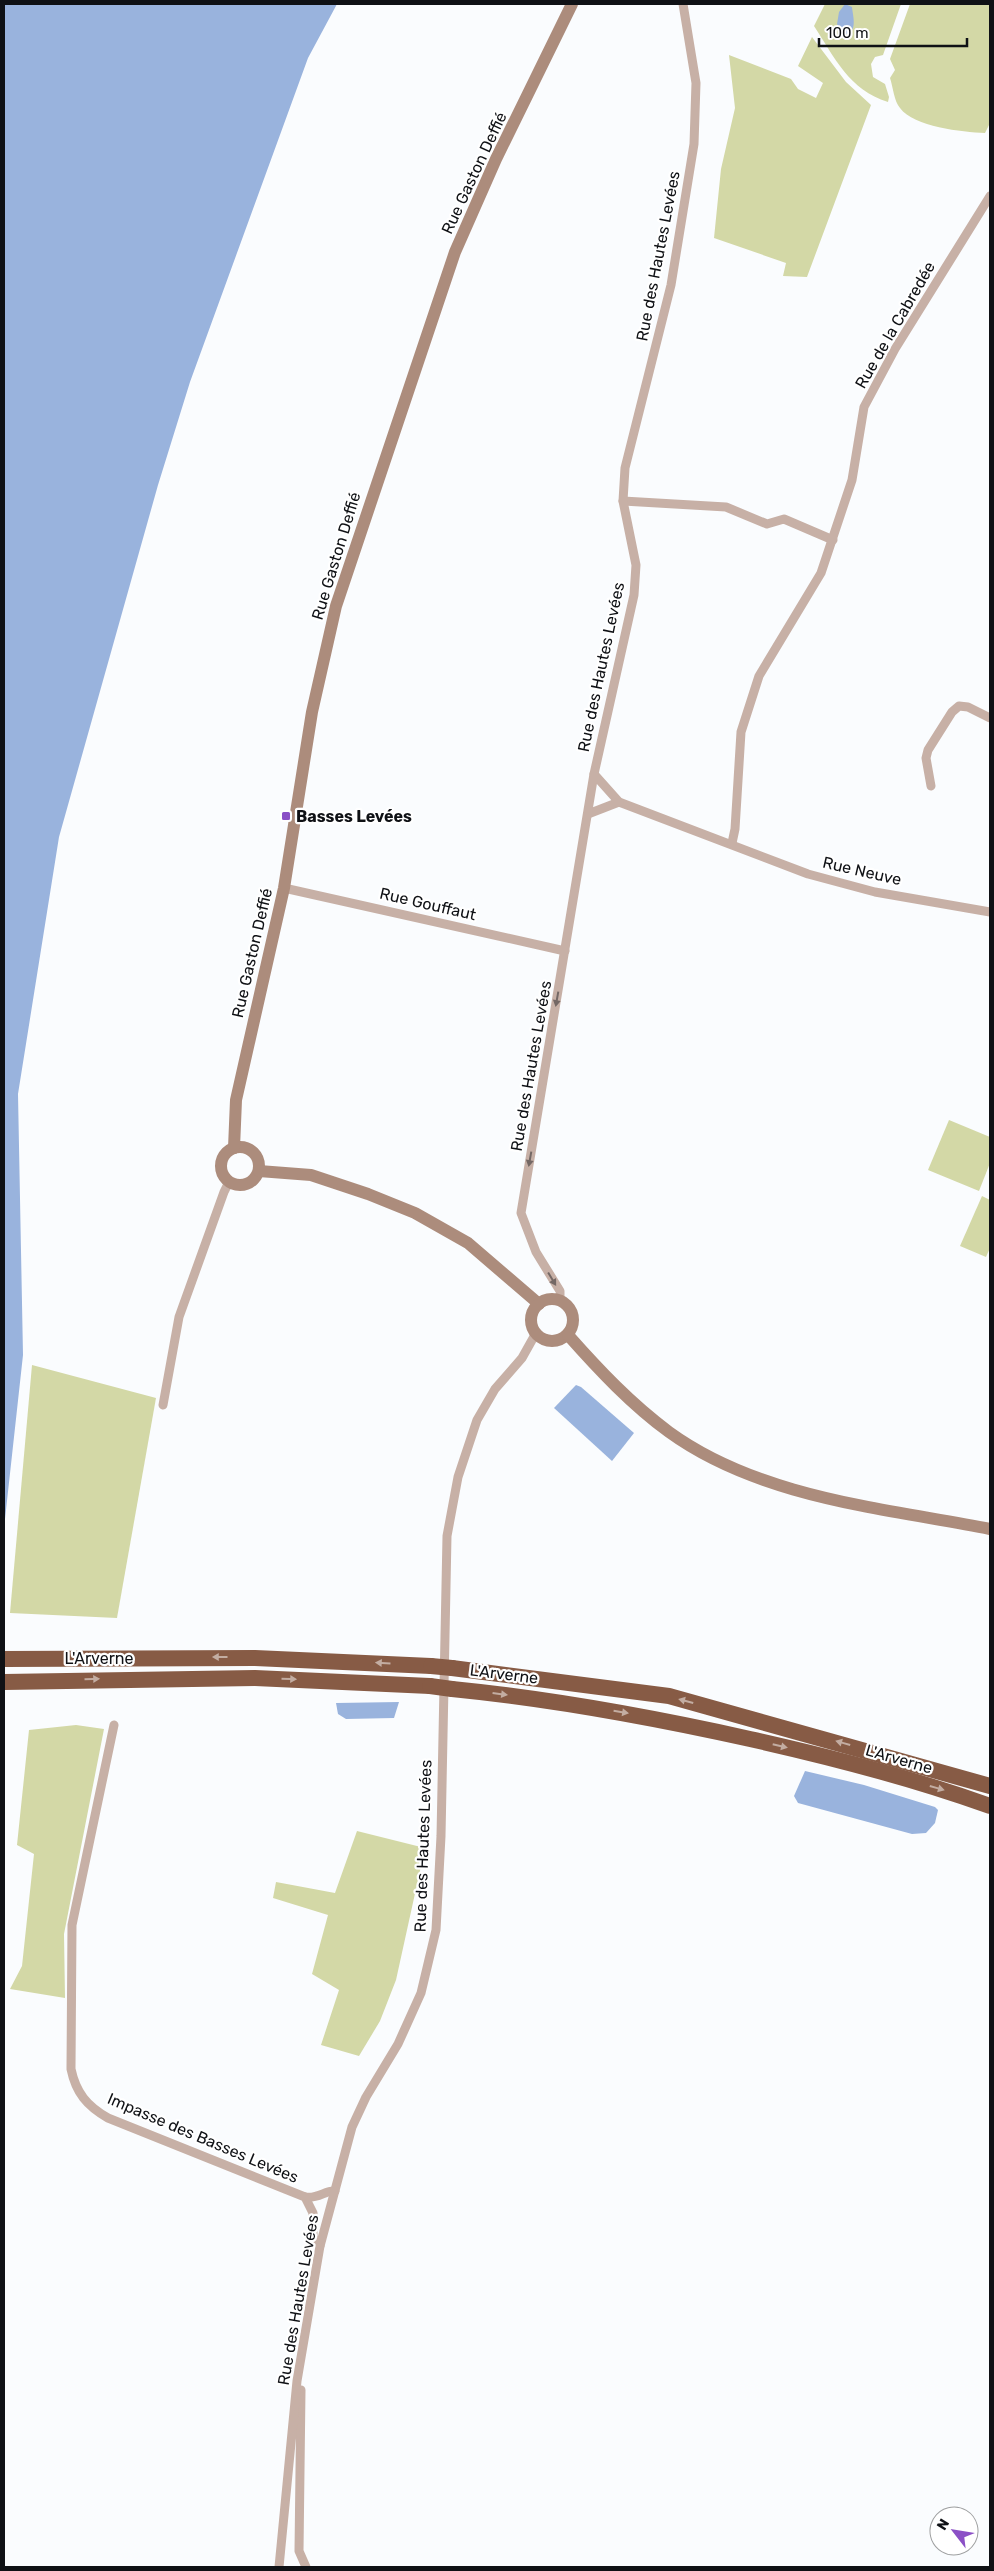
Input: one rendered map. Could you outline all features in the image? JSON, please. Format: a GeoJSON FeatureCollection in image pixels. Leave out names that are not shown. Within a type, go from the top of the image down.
{"type":"FeatureCollection","features":[{"type":"Feature","properties":{"kind":"highway","name":"L'Arverne"},"geometry":{"type":"LineString","coordinates":[[4,1659],[255,1658],[452,1668],[669,1696],[990,1786]]}},
{"type":"Feature","properties":{"kind":"highway","name":"L'Arverne"},"geometry":{"type":"LineString","coordinates":[[4,1682],[255,1678],[430,1686],[537,1699],[658,1718],[810,1752],[990,1806]]}},
{"type":"Feature","properties":{"kind":"main road","name":"Rue Gaston Deffié"},"geometry":{"type":"LineString","coordinates":[[234,1148],[236,1100],[284,888],[321,666],[336,606],[367,509],[455,252],[496,159],[572,4]]}},
{"type":"Feature","properties":{"kind":"main road"},"geometry":{"type":"LineString","coordinates":[[244,1147],[252,1151],[258,1160],[258,1171],[254,1179],[247,1184],[237,1185],[229,1182],[222,1175],[220,1165],[225,1154],[234,1148],[244,1147]]}},
{"type":"Feature","properties":{"kind":"main road"},"geometry":{"type":"LineString","coordinates":[[258,1171],[311,1175],[368,1194],[415,1213],[468,1243],[539,1304]]}},
{"type":"Feature","properties":{"kind":"main road"},"geometry":{"type":"LineString","coordinates":[[549,1300],[560,1301],[566,1304],[573,1316],[572,1329],[568,1335],[551,1341],[536,1333],[532,1315],[539,1304],[549,1300]]}},
{"type":"Feature","properties":{"kind":"main road"},"geometry":{"type":"LineString","coordinates":[[568,1335],[600,1371],[641,1410],[685,1442],[734,1468],[825,1497],[990,1529]]}},
{"type":"Feature","properties":{"kind":"street","name":"Rue des Hautes Levées"},"geometry":{"type":"LineString","coordinates":[[560,1301],[560,1291],[536,1252],[521,1213],[594,774],[634,595],[636,565],[623,501],[626,468],[671,285],[694,144],[696,83],[683,4]]}},
{"type":"Feature","properties":{"kind":"street","name":"Rue de la Cabredée"},"geometry":{"type":"LineString","coordinates":[[732,843],[735,830],[741,732],[759,676],[822,573],[852,480],[864,408],[895,349],[990,196]]}},
{"type":"Feature","properties":{"kind":"street"},"geometry":{"type":"LineString","coordinates":[[623,501],[726,507],[767,524],[784,519],[833,540]]}},
{"type":"Feature","properties":{"kind":"street"},"geometry":{"type":"LineString","coordinates":[[931,786],[926,758],[928,750],[952,712],[959,706],[968,707],[990,718]]}},
{"type":"Feature","properties":{"kind":"street"},"geometry":{"type":"LineString","coordinates":[[588,814],[619,802],[594,774]]}},
{"type":"Feature","properties":{"kind":"street","name":"Rue Neuve"},"geometry":{"type":"LineString","coordinates":[[619,802],[732,843],[808,874],[865,889],[990,912]]}},
{"type":"Feature","properties":{"kind":"street","name":"Rue Gouffaut"},"geometry":{"type":"LineString","coordinates":[[284,888],[566,951]]}},
{"type":"Feature","properties":{"kind":"street"},"geometry":{"type":"LineString","coordinates":[[163,1405],[180,1317],[229,1182]]}},
{"type":"Feature","properties":{"kind":"street","name":"Rue des Hautes Levées"},"geometry":{"type":"LineString","coordinates":[[279,2567],[297,2381],[320,2246],[358,2112],[398,2044],[421,1993],[436,1930],[441,1836],[447,1536],[458,1477],[477,1420],[495,1389],[522,1358],[536,1333]]}},
{"type":"Feature","properties":{"kind":"street","name":"Impasse des Basses Levées"},"geometry":{"type":"LineString","coordinates":[[114,1725],[72,1925],[71,2069],[76,2088],[88,2104],[108,2118],[305,2197],[314,2198],[330,2191],[335,2191]]}},
{"type":"Feature","properties":{"kind":"street","name":"Impasse des Basses Levées"},"geometry":{"type":"LineString","coordinates":[[305,2197],[313,2213],[313,2237],[320,2246]]}},
{"type":"Feature","properties":{"kind":"street"},"geometry":{"type":"LineString","coordinates":[[297,2381],[302,2390],[299,2551],[306,2567]]}},
{"type":"Feature","properties":{"kind":"green space"},"geometry":{"type":"Polygon","coordinates":[[[825,4],[901,4],[883,55],[875,57],[871,64],[873,77],[885,84],[889,97],[888,102],[874,97],[863,90],[844,72],[836,61],[814,26],[825,4]]]}},
{"type":"Feature","properties":{"kind":"green space"},"geometry":{"type":"Polygon","coordinates":[[[910,4],[990,4],[990,123],[985,133],[952,130],[927,124],[916,120],[898,105],[890,78],[895,70],[890,59],[910,4]]]}},
{"type":"Feature","properties":{"kind":"green space"},"geometry":{"type":"Polygon","coordinates":[[[812,37],[846,82],[871,105],[807,277],[783,276],[786,263],[714,238],[721,169],[735,108],[729,55],[791,79],[798,89],[816,98],[823,83],[798,66],[812,37]]]}},
{"type":"Feature","properties":{"kind":"green space"},"geometry":{"type":"Polygon","coordinates":[[[949,1120],[990,1137],[990,1163],[979,1191],[928,1170],[949,1120]]]}},
{"type":"Feature","properties":{"kind":"green space"},"geometry":{"type":"Polygon","coordinates":[[[982,1196],[990,1200],[990,1248],[986,1257],[960,1246],[982,1196]]]}},
{"type":"Feature","properties":{"kind":"green space"},"geometry":{"type":"Polygon","coordinates":[[[32,1365],[156,1398],[117,1618],[10,1613],[32,1365]]]}},
{"type":"Feature","properties":{"kind":"green space"},"geometry":{"type":"Polygon","coordinates":[[[76,1725],[104,1729],[64,1934],[65,1998],[10,1989],[22,1966],[34,1854],[17,1845],[29,1730],[76,1725]]]}},
{"type":"Feature","properties":{"kind":"green space"},"geometry":{"type":"Polygon","coordinates":[[[357,1831],[425,1848],[396,1980],[380,2021],[359,2056],[321,2045],[339,1990],[312,1974],[328,1915],[273,1898],[276,1882],[335,1893],[357,1831]]]}},
{"type":"Feature","properties":{"kind":"water"},"geometry":{"type":"Polygon","coordinates":[[[4,4],[337,4],[308,58],[190,382],[158,485],[59,837],[18,1094],[23,1355],[4,1528],[4,4]]]}},
{"type":"Feature","properties":{"kind":"water"},"geometry":{"type":"Polygon","coordinates":[[[845,4],[852,7],[854,18],[853,29],[848,35],[841,31],[837,24],[839,12],[845,4]]]}},
{"type":"Feature","properties":{"kind":"water"},"geometry":{"type":"Polygon","coordinates":[[[576,1385],[581,1387],[634,1433],[612,1461],[554,1408],[576,1385]]]}},
{"type":"Feature","properties":{"kind":"water"},"geometry":{"type":"Polygon","coordinates":[[[399,1702],[394,1718],[346,1719],[338,1714],[336,1703],[399,1702]]]}},
{"type":"Feature","properties":{"kind":"water"},"geometry":{"type":"Polygon","coordinates":[[[805,1771],[864,1785],[935,1807],[938,1810],[935,1823],[926,1833],[912,1834],[798,1803],[794,1796],[805,1771]]]}},
{"type":"Feature","properties":{"kind":"place","name":"Basses Levées"},"geometry":{"type":"Point","coordinates":[286,816]}}]}
